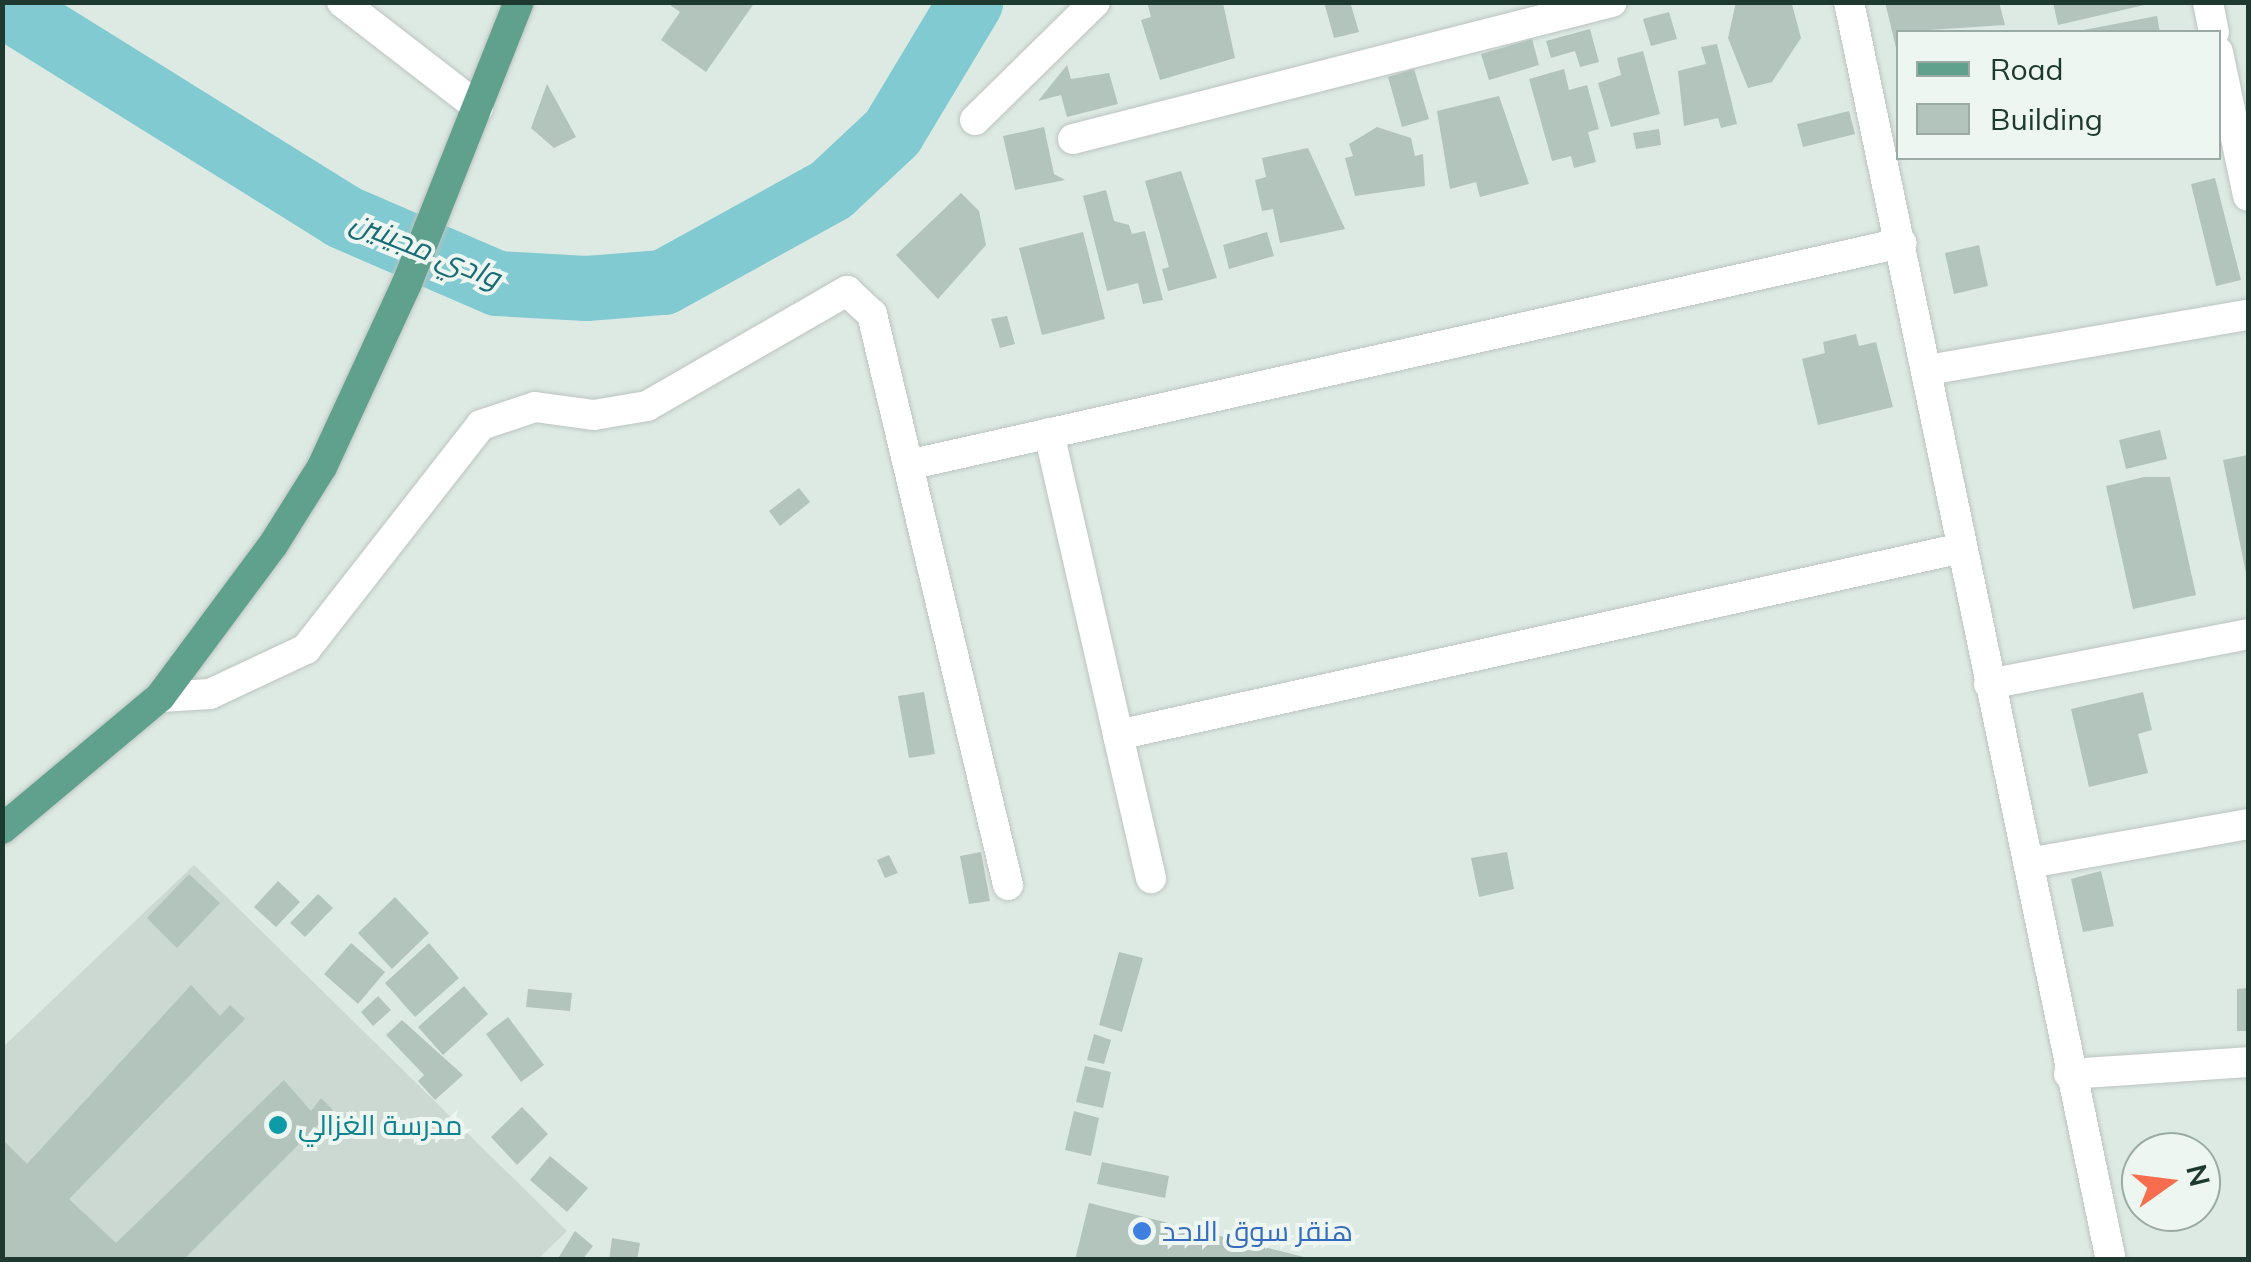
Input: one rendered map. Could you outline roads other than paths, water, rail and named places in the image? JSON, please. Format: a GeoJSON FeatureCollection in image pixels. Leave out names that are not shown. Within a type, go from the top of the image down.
{"type":"FeatureCollection","features":[{"type":"Feature","properties":{"kind":"main road"},"geometry":{"type":"LineString","coordinates":[[2,829],[160,697],[234,604],[322,467],[407,283],[518,2]]}},
{"type":"Feature","properties":{"kind":"street"},"geometry":{"type":"LineString","coordinates":[[342,2],[478,107]]}},
{"type":"Feature","properties":{"kind":"street"},"geometry":{"type":"LineString","coordinates":[[975,120],[1095,2]]}},
{"type":"Feature","properties":{"kind":"street"},"geometry":{"type":"LineString","coordinates":[[1073,139],[1612,2]]}},
{"type":"Feature","properties":{"kind":"street"},"geometry":{"type":"LineString","coordinates":[[1849,2],[1928,370],[2069,1074],[2111,1260]]}},
{"type":"Feature","properties":{"kind":"street"},"geometry":{"type":"LineString","coordinates":[[2208,2],[2214,30]]}},
{"type":"Feature","properties":{"kind":"street"},"geometry":{"type":"LineString","coordinates":[[2221,66],[2248,196]]}},
{"type":"Feature","properties":{"kind":"street"},"geometry":{"type":"LineString","coordinates":[[908,466],[1901,243]]}},
{"type":"Feature","properties":{"kind":"street"},"geometry":{"type":"LineString","coordinates":[[160,697],[210,694],[306,649],[480,425],[535,407],[594,415],[647,406],[847,291],[872,314],[1008,885]]}},
{"type":"Feature","properties":{"kind":"street"},"geometry":{"type":"LineString","coordinates":[[1928,370],[2248,314]]}},
{"type":"Feature","properties":{"kind":"street"},"geometry":{"type":"LineString","coordinates":[[1049,434],[1151,878]]}},
{"type":"Feature","properties":{"kind":"street"},"geometry":{"type":"LineString","coordinates":[[1118,735],[1962,548]]}},
{"type":"Feature","properties":{"kind":"street"},"geometry":{"type":"LineString","coordinates":[[1989,684],[2248,634]]}},
{"type":"Feature","properties":{"kind":"street"},"geometry":{"type":"LineString","coordinates":[[2029,863],[2248,824]]}},
{"type":"Feature","properties":{"kind":"street"},"geometry":{"type":"LineString","coordinates":[[2069,1074],[2248,1062]]}},
{"type":"Feature","properties":{"kind":"waterway","name":"وادي مجينين"},"geometry":{"type":"LineString","coordinates":[[2,4],[342,216],[497,283],[586,288],[663,282],[830,190],[892,132],[970,2]]}},
{"type":"Feature","properties":{"kind":"place","name":"مدرسة الغزالي"},"geometry":{"type":"Point","coordinates":[278,1125]}},
{"type":"Feature","properties":{"kind":"place","name":"هنقر سوق الاحد"},"geometry":{"type":"Point","coordinates":[1142,1231]}}]}
